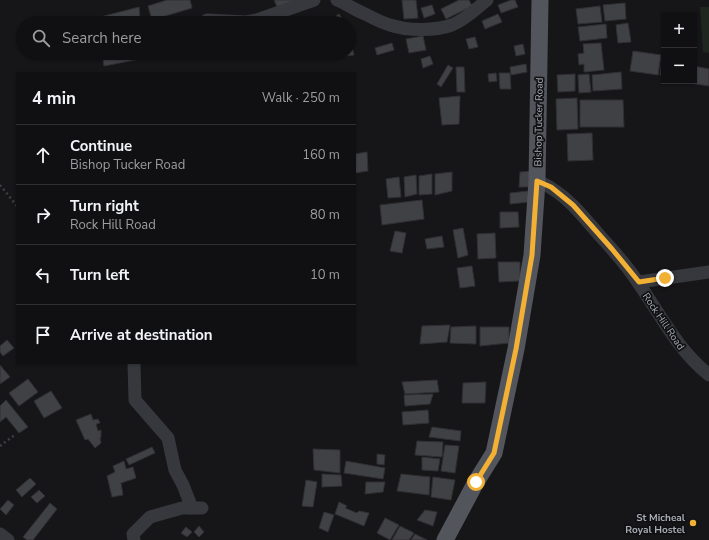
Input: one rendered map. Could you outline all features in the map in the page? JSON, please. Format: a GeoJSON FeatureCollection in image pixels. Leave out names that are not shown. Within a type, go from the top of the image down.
{"type":"FeatureCollection","features":[{"type":"Feature","properties":{"kind":"main road","name":"Bishop Tucker Road"},"geometry":{"type":"LineString","coordinates":[[445,540],[476,482],[494,453],[516,349],[532,255],[537,181],[540,0]]}},
{"type":"Feature","properties":{"kind":"street"},"geometry":{"type":"LineString","coordinates":[[268,16],[314,0]]}},
{"type":"Feature","properties":{"kind":"street"},"geometry":{"type":"LineString","coordinates":[[337,0],[390,25],[421,29],[452,25],[466,17],[487,0]]}},
{"type":"Feature","properties":{"kind":"street","name":"Rock Hill Road"},"geometry":{"type":"LineString","coordinates":[[537,181],[551,187],[573,205],[639,282],[680,346],[700,368],[709,375]]}},
{"type":"Feature","properties":{"kind":"street"},"geometry":{"type":"LineString","coordinates":[[639,282],[709,272]]}},
{"type":"Feature","properties":{"kind":"street"},"geometry":{"type":"LineString","coordinates":[[134,364],[135,400],[168,438],[176,470],[197,508],[176,509],[150,517],[133,534],[134,540]]}},
{"type":"Feature","properties":{"kind":"street"},"geometry":{"type":"LineString","coordinates":[[0,534],[8,540]]}},
{"type":"Feature","properties":{"kind":"path"},"geometry":{"type":"LineString","coordinates":[[0,186],[16,205]]}},
{"type":"Feature","properties":{"kind":"path"},"geometry":{"type":"LineString","coordinates":[[0,446],[16,434]]}},
{"type":"Feature","properties":{"kind":"shaded area"},"geometry":{"type":"Polygon","coordinates":[[[700,7],[709,7],[709,53],[703,52],[700,7]]]}},
{"type":"Feature","properties":{"kind":"building"},"geometry":{"type":"Polygon","coordinates":[[[167,0],[190,0],[192,8],[165,16],[151,16],[148,6],[167,0]]]}},
{"type":"Feature","properties":{"kind":"building"},"geometry":{"type":"Polygon","coordinates":[[[274,0],[303,0],[279,11],[274,0]]]}},
{"type":"Feature","properties":{"kind":"building"},"geometry":{"type":"Polygon","coordinates":[[[402,0],[416,0],[418,18],[404,19],[402,0]]]}},
{"type":"Feature","properties":{"kind":"building"},"geometry":{"type":"Polygon","coordinates":[[[459,0],[469,0],[472,6],[446,19],[441,9],[459,0]]]}},
{"type":"Feature","properties":{"kind":"building"},"geometry":{"type":"Polygon","coordinates":[[[515,0],[518,7],[501,13],[498,5],[515,0]]]}},
{"type":"Feature","properties":{"kind":"building"},"geometry":{"type":"Polygon","coordinates":[[[625,3],[626,19],[605,21],[603,5],[625,3]]]}},
{"type":"Feature","properties":{"kind":"building"},"geometry":{"type":"Polygon","coordinates":[[[432,5],[435,14],[424,18],[421,8],[432,5]]]}},
{"type":"Feature","properties":{"kind":"building"},"geometry":{"type":"Polygon","coordinates":[[[600,6],[602,22],[578,24],[576,9],[600,6]]]}},
{"type":"Feature","properties":{"kind":"building"},"geometry":{"type":"Polygon","coordinates":[[[139,7],[140,16],[104,16],[139,7]]]}},
{"type":"Feature","properties":{"kind":"building"},"geometry":{"type":"Polygon","coordinates":[[[498,14],[502,22],[485,29],[482,21],[498,14]]]}},
{"type":"Feature","properties":{"kind":"building"},"geometry":{"type":"Polygon","coordinates":[[[628,23],[631,42],[618,43],[616,25],[628,23]]]}},
{"type":"Feature","properties":{"kind":"building"},"geometry":{"type":"Polygon","coordinates":[[[606,24],[607,38],[580,41],[578,27],[606,24]]]}},
{"type":"Feature","properties":{"kind":"building"},"geometry":{"type":"Polygon","coordinates":[[[423,36],[426,50],[409,53],[406,39],[423,36]]]}},
{"type":"Feature","properties":{"kind":"building"},"geometry":{"type":"Polygon","coordinates":[[[475,37],[478,47],[469,49],[466,39],[475,37]]]}},
{"type":"Feature","properties":{"kind":"building"},"geometry":{"type":"Polygon","coordinates":[[[392,43],[394,50],[377,55],[375,48],[392,43]]]}},
{"type":"Feature","properties":{"kind":"building"},"geometry":{"type":"Polygon","coordinates":[[[601,43],[604,70],[584,72],[584,64],[579,65],[578,54],[584,53],[583,44],[601,43]]]}},
{"type":"Feature","properties":{"kind":"building"},"geometry":{"type":"Polygon","coordinates":[[[523,44],[525,54],[516,56],[514,46],[523,44]]]}},
{"type":"Feature","properties":{"kind":"building"},"geometry":{"type":"Polygon","coordinates":[[[633,51],[661,55],[658,75],[630,71],[633,51]]]}},
{"type":"Feature","properties":{"kind":"building"},"geometry":{"type":"Polygon","coordinates":[[[430,56],[433,64],[423,68],[421,59],[430,56]]]}},
{"type":"Feature","properties":{"kind":"building"},"geometry":{"type":"Polygon","coordinates":[[[103,60],[135,60],[104,66],[103,60]]]}},
{"type":"Feature","properties":{"kind":"building"},"geometry":{"type":"Polygon","coordinates":[[[526,64],[527,72],[511,75],[510,67],[526,64]]]}},
{"type":"Feature","properties":{"kind":"building"},"geometry":{"type":"Polygon","coordinates":[[[448,65],[453,68],[441,87],[437,84],[448,65]]]}},
{"type":"Feature","properties":{"kind":"building"},"geometry":{"type":"Polygon","coordinates":[[[456,67],[464,67],[465,92],[457,92],[456,67]]]}},
{"type":"Feature","properties":{"kind":"building"},"geometry":{"type":"Polygon","coordinates":[[[697,67],[709,69],[709,86],[696,84],[697,84],[697,67]]]}},
{"type":"Feature","properties":{"kind":"building"},"geometry":{"type":"Polygon","coordinates":[[[621,72],[622,89],[593,91],[592,75],[621,72]]]}},
{"type":"Feature","properties":{"kind":"building"},"geometry":{"type":"Polygon","coordinates":[[[496,73],[497,81],[489,82],[488,74],[496,73]]]}},
{"type":"Feature","properties":{"kind":"building"},"geometry":{"type":"Polygon","coordinates":[[[499,73],[510,73],[511,89],[500,89],[499,73]]]}},
{"type":"Feature","properties":{"kind":"building"},"geometry":{"type":"Polygon","coordinates":[[[575,74],[575,91],[558,92],[557,75],[575,74]]]}},
{"type":"Feature","properties":{"kind":"building"},"geometry":{"type":"Polygon","coordinates":[[[589,74],[591,92],[579,93],[578,75],[589,74]]]}},
{"type":"Feature","properties":{"kind":"building"},"geometry":{"type":"Polygon","coordinates":[[[460,96],[459,124],[442,125],[439,98],[460,96]]]}},
{"type":"Feature","properties":{"kind":"building"},"geometry":{"type":"Polygon","coordinates":[[[577,98],[578,129],[557,130],[556,99],[577,98]]]}},
{"type":"Feature","properties":{"kind":"building"},"geometry":{"type":"Polygon","coordinates":[[[580,100],[623,100],[624,127],[580,127],[580,100]]]}},
{"type":"Feature","properties":{"kind":"building"},"geometry":{"type":"Polygon","coordinates":[[[592,133],[593,160],[568,161],[567,134],[592,133]]]}},
{"type":"Feature","properties":{"kind":"building"},"geometry":{"type":"Polygon","coordinates":[[[367,152],[368,171],[356,173],[356,154],[367,152]]]}},
{"type":"Feature","properties":{"kind":"building"},"geometry":{"type":"Polygon","coordinates":[[[534,171],[533,187],[519,187],[520,172],[534,171]]]}},
{"type":"Feature","properties":{"kind":"building"},"geometry":{"type":"Polygon","coordinates":[[[452,172],[452,191],[435,195],[435,174],[452,172]]]}},
{"type":"Feature","properties":{"kind":"building"},"geometry":{"type":"Polygon","coordinates":[[[432,174],[432,194],[419,195],[419,176],[432,174]]]}},
{"type":"Feature","properties":{"kind":"building"},"geometry":{"type":"Polygon","coordinates":[[[416,175],[417,194],[405,197],[404,177],[416,175]]]}},
{"type":"Feature","properties":{"kind":"building"},"geometry":{"type":"Polygon","coordinates":[[[399,177],[401,197],[388,198],[386,179],[399,177]]]}},
{"type":"Feature","properties":{"kind":"building"},"geometry":{"type":"Polygon","coordinates":[[[528,191],[529,202],[510,204],[510,193],[528,191]]]}},
{"type":"Feature","properties":{"kind":"building"},"geometry":{"type":"Polygon","coordinates":[[[422,200],[424,219],[382,225],[380,205],[422,200]]]}},
{"type":"Feature","properties":{"kind":"building"},"geometry":{"type":"Polygon","coordinates":[[[500,212],[518,212],[519,227],[500,228],[500,212]]]}},
{"type":"Feature","properties":{"kind":"building"},"geometry":{"type":"Polygon","coordinates":[[[463,228],[468,255],[458,258],[453,230],[463,228]]]}},
{"type":"Feature","properties":{"kind":"building"},"geometry":{"type":"Polygon","coordinates":[[[395,231],[406,233],[402,253],[390,251],[395,231]]]}},
{"type":"Feature","properties":{"kind":"building"},"geometry":{"type":"Polygon","coordinates":[[[495,233],[496,258],[478,259],[477,234],[495,233]]]}},
{"type":"Feature","properties":{"kind":"building"},"geometry":{"type":"Polygon","coordinates":[[[442,236],[444,247],[427,249],[425,239],[442,236]]]}},
{"type":"Feature","properties":{"kind":"building"},"geometry":{"type":"Polygon","coordinates":[[[498,262],[520,262],[520,281],[499,282],[498,262]]]}},
{"type":"Feature","properties":{"kind":"building"},"geometry":{"type":"Polygon","coordinates":[[[472,266],[475,286],[460,288],[457,268],[472,266]]]}},
{"type":"Feature","properties":{"kind":"building"},"geometry":{"type":"Polygon","coordinates":[[[450,325],[447,342],[420,344],[422,326],[450,325]]]}},
{"type":"Feature","properties":{"kind":"building"},"geometry":{"type":"Polygon","coordinates":[[[476,326],[476,344],[450,343],[451,327],[476,326]]]}},
{"type":"Feature","properties":{"kind":"building"},"geometry":{"type":"Polygon","coordinates":[[[480,327],[509,327],[509,343],[480,346],[480,327]]]}},
{"type":"Feature","properties":{"kind":"building"},"geometry":{"type":"Polygon","coordinates":[[[7,340],[14,348],[3,356],[0,352],[0,346],[7,340]]]}},
{"type":"Feature","properties":{"kind":"building"},"geometry":{"type":"Polygon","coordinates":[[[0,365],[10,377],[0,384],[0,365]]]}},
{"type":"Feature","properties":{"kind":"building"},"geometry":{"type":"Polygon","coordinates":[[[28,379],[38,392],[19,406],[9,393],[28,379]]]}},
{"type":"Feature","properties":{"kind":"building"},"geometry":{"type":"Polygon","coordinates":[[[437,380],[439,392],[405,394],[402,382],[437,380]]]}},
{"type":"Feature","properties":{"kind":"building"},"geometry":{"type":"Polygon","coordinates":[[[486,382],[485,403],[462,403],[463,383],[486,382]]]}},
{"type":"Feature","properties":{"kind":"building"},"geometry":{"type":"Polygon","coordinates":[[[51,391],[62,408],[44,418],[34,401],[51,391]]]}},
{"type":"Feature","properties":{"kind":"building"},"geometry":{"type":"Polygon","coordinates":[[[433,394],[430,404],[405,406],[404,395],[433,394]]]}},
{"type":"Feature","properties":{"kind":"building"},"geometry":{"type":"Polygon","coordinates":[[[6,400],[28,427],[19,433],[6,417],[0,422],[0,406],[6,400]]]}},
{"type":"Feature","properties":{"kind":"building"},"geometry":{"type":"Polygon","coordinates":[[[428,410],[429,423],[403,425],[402,412],[428,410]]]}},
{"type":"Feature","properties":{"kind":"building"},"geometry":{"type":"Polygon","coordinates":[[[91,414],[93,420],[98,419],[100,423],[96,424],[98,431],[101,430],[101,443],[95,448],[88,439],[85,440],[76,420],[91,414]]]}},
{"type":"Feature","properties":{"kind":"building"},"geometry":{"type":"Polygon","coordinates":[[[432,427],[461,431],[460,441],[429,437],[432,427]]]}},
{"type":"Feature","properties":{"kind":"building"},"geometry":{"type":"Polygon","coordinates":[[[417,441],[443,442],[442,457],[415,455],[417,441]]]}},
{"type":"Feature","properties":{"kind":"building"},"geometry":{"type":"Polygon","coordinates":[[[445,445],[459,446],[455,473],[441,471],[445,445]]]}},
{"type":"Feature","properties":{"kind":"building"},"geometry":{"type":"Polygon","coordinates":[[[152,447],[155,453],[129,465],[126,459],[152,447]]]}},
{"type":"Feature","properties":{"kind":"building"},"geometry":{"type":"Polygon","coordinates":[[[313,449],[340,450],[340,473],[314,470],[313,449]]]}},
{"type":"Feature","properties":{"kind":"building"},"geometry":{"type":"Polygon","coordinates":[[[377,454],[385,455],[384,465],[377,464],[377,454]]]}},
{"type":"Feature","properties":{"kind":"building"},"geometry":{"type":"Polygon","coordinates":[[[422,457],[440,459],[438,471],[422,470],[422,457]]]}},
{"type":"Feature","properties":{"kind":"building"},"geometry":{"type":"Polygon","coordinates":[[[124,461],[126,469],[133,467],[136,478],[121,483],[123,495],[112,497],[107,476],[115,472],[113,466],[124,461]]]}},
{"type":"Feature","properties":{"kind":"building"},"geometry":{"type":"Polygon","coordinates":[[[346,461],[385,468],[383,479],[344,473],[346,461]]]}},
{"type":"Feature","properties":{"kind":"building"},"geometry":{"type":"Polygon","coordinates":[[[322,474],[341,475],[342,486],[322,487],[322,474]]]}},
{"type":"Feature","properties":{"kind":"building"},"geometry":{"type":"Polygon","coordinates":[[[401,474],[430,477],[429,495],[397,491],[401,474]]]}},
{"type":"Feature","properties":{"kind":"building"},"geometry":{"type":"Polygon","coordinates":[[[433,477],[455,480],[451,500],[431,497],[433,477]]]}},
{"type":"Feature","properties":{"kind":"building"},"geometry":{"type":"Polygon","coordinates":[[[30,478],[36,484],[22,497],[16,490],[30,478]]]}},
{"type":"Feature","properties":{"kind":"building"},"geometry":{"type":"Polygon","coordinates":[[[306,480],[317,482],[313,507],[302,506],[306,480]]]}},
{"type":"Feature","properties":{"kind":"building"},"geometry":{"type":"Polygon","coordinates":[[[366,482],[385,482],[383,492],[365,494],[366,482]]]}},
{"type":"Feature","properties":{"kind":"building"},"geometry":{"type":"Polygon","coordinates":[[[39,490],[45,496],[37,503],[31,497],[39,490]]]}},
{"type":"Feature","properties":{"kind":"building"},"geometry":{"type":"Polygon","coordinates":[[[8,500],[14,505],[6,515],[0,509],[8,500]]]}},
{"type":"Feature","properties":{"kind":"building"},"geometry":{"type":"Polygon","coordinates":[[[339,502],[347,506],[345,508],[357,513],[359,511],[369,513],[364,526],[335,514],[339,502]]]}},
{"type":"Feature","properties":{"kind":"building"},"geometry":{"type":"Polygon","coordinates":[[[50,503],[57,509],[33,540],[27,540],[23,537],[50,503]]]}},
{"type":"Feature","properties":{"kind":"building"},"geometry":{"type":"Polygon","coordinates":[[[425,510],[437,512],[433,526],[417,520],[425,510]]]}},
{"type":"Feature","properties":{"kind":"building"},"geometry":{"type":"Polygon","coordinates":[[[324,512],[334,515],[328,532],[319,528],[324,512]]]}},
{"type":"Feature","properties":{"kind":"building"},"geometry":{"type":"Polygon","coordinates":[[[385,518],[399,525],[390,540],[377,533],[385,518]]]}},
{"type":"Feature","properties":{"kind":"building"},"geometry":{"type":"Polygon","coordinates":[[[199,526],[204,532],[199,537],[194,532],[199,526]]]}},
{"type":"Feature","properties":{"kind":"building"},"geometry":{"type":"Polygon","coordinates":[[[400,526],[414,533],[409,540],[392,540],[400,526]]]}},
{"type":"Feature","properties":{"kind":"building"},"geometry":{"type":"Polygon","coordinates":[[[186,527],[192,532],[187,537],[181,533],[186,527]]]}},
{"type":"Feature","properties":{"kind":"building"},"geometry":{"type":"Polygon","coordinates":[[[415,534],[427,540],[411,540],[415,534]]]}},
{"type":"Feature","properties":{"kind":"place","name":"St Micheal Royal Hostel"},"geometry":{"type":"Point","coordinates":[693,523]}},
{"type":"Feature","properties":{"kind":"route"},"geometry":{"type":"LineString","coordinates":[[476,482],[494,453],[516,349],[532,255],[537,181],[551,187],[573,205],[639,282],[665,278]]}}]}
